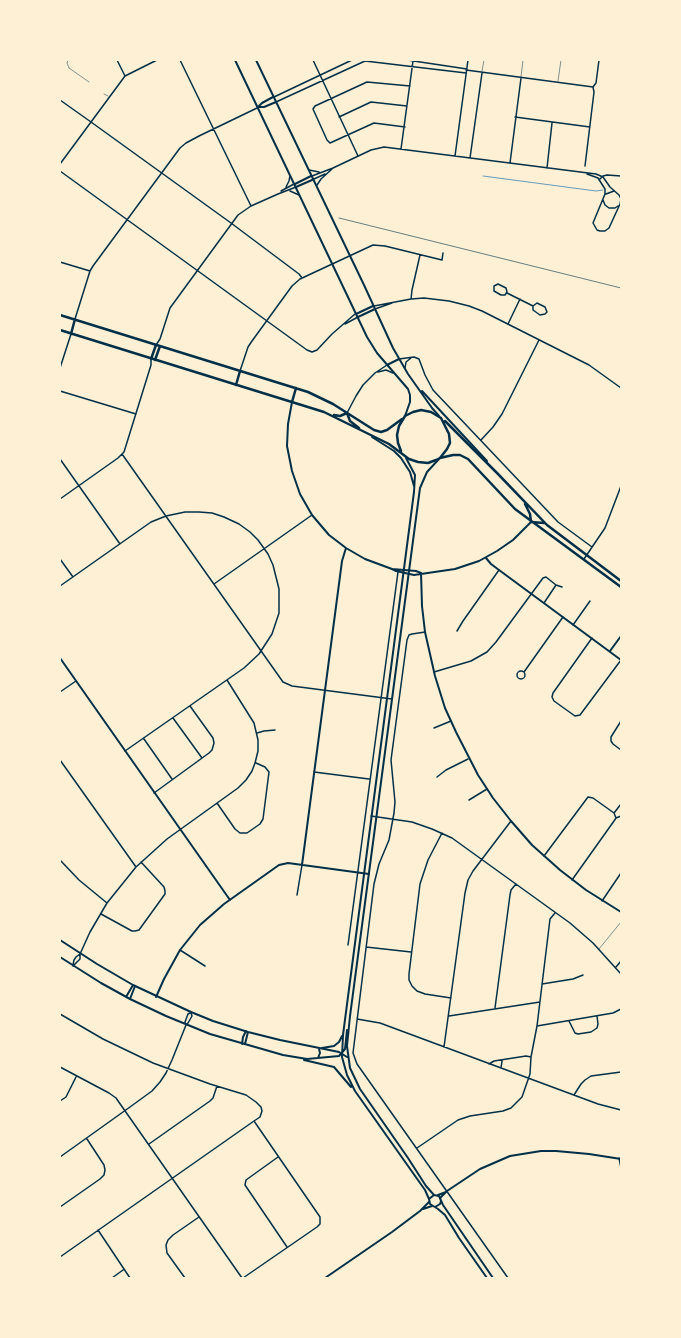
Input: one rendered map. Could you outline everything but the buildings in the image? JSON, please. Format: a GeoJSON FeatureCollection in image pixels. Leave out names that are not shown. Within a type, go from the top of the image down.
{"type":"FeatureCollection","features":[{"type":"Feature","properties":{"kind":"highway"},"geometry":{"type":"LineString","coordinates":[[60,315],[296,388],[322,398],[369,428],[378,431],[390,429],[411,412],[419,410],[429,411],[440,417],[547,525],[621,580]]}},
{"type":"Feature","properties":{"kind":"highway"},"geometry":{"type":"LineString","coordinates":[[71,334],[75,319]]}},
{"type":"Feature","properties":{"kind":"highway"},"geometry":{"type":"LineString","coordinates":[[60,330],[328,413],[340,416],[347,413]]}},
{"type":"Feature","properties":{"kind":"highway"},"geometry":{"type":"LineString","coordinates":[[151,359],[156,344]]}},
{"type":"Feature","properties":{"kind":"highway"},"geometry":{"type":"LineString","coordinates":[[155,360],[160,346]]}},
{"type":"Feature","properties":{"kind":"highway"},"geometry":{"type":"LineString","coordinates":[[236,385],[240,371]]}},
{"type":"Feature","properties":{"kind":"highway"},"geometry":{"type":"LineString","coordinates":[[292,402],[296,388]]}},
{"type":"Feature","properties":{"kind":"highway"},"geometry":{"type":"LineString","coordinates":[[328,413],[393,446],[412,460],[430,462],[455,455],[468,459],[522,515],[621,587]]}},
{"type":"Feature","properties":{"kind":"highway"},"geometry":{"type":"LineString","coordinates":[[347,413],[350,421],[364,432]]}},
{"type":"Feature","properties":{"kind":"highway"},"geometry":{"type":"LineString","coordinates":[[440,417],[448,429],[450,438],[448,449],[440,458]]}},
{"type":"Feature","properties":{"kind":"highway"},"geometry":{"type":"LineString","coordinates":[[403,419],[398,427],[397,435],[398,443],[404,454]]}},
{"type":"Feature","properties":{"kind":"highway"},"geometry":{"type":"LineString","coordinates":[[523,500],[528,509],[531,522]]}},
{"type":"Feature","properties":{"kind":"highway"},"geometry":{"type":"LineString","coordinates":[[522,515],[527,513],[528,509]]}},
{"type":"Feature","properties":{"kind":"highway"},"geometry":{"type":"LineString","coordinates":[[531,522],[540,522],[547,525]]}},
{"type":"Feature","properties":{"kind":"main road"},"geometry":{"type":"LineString","coordinates":[[235,60],[373,348],[405,384],[410,393],[410,405],[403,419]]}},
{"type":"Feature","properties":{"kind":"main road"},"geometry":{"type":"LineString","coordinates":[[256,60],[393,348],[405,370],[440,417]]}},
{"type":"Feature","properties":{"kind":"main road"},"geometry":{"type":"LineString","coordinates":[[258,107],[273,97]]}},
{"type":"Feature","properties":{"kind":"main road"},"geometry":{"type":"LineString","coordinates":[[258,107],[264,108],[276,102]]}},
{"type":"Feature","properties":{"kind":"main road"},"geometry":{"type":"LineString","coordinates":[[295,184],[311,176]]}},
{"type":"Feature","properties":{"kind":"main road"},"geometry":{"type":"LineString","coordinates":[[296,187],[312,180]]}},
{"type":"Feature","properties":{"kind":"main road"},"geometry":{"type":"LineString","coordinates":[[356,314],[374,306]]}},
{"type":"Feature","properties":{"kind":"main road"},"geometry":{"type":"LineString","coordinates":[[358,317],[375,309]]}},
{"type":"Feature","properties":{"kind":"main road"},"geometry":{"type":"LineString","coordinates":[[387,365],[399,359]]}},
{"type":"Feature","properties":{"kind":"main road"},"geometry":{"type":"LineString","coordinates":[[418,388],[498,474]]}},
{"type":"Feature","properties":{"kind":"main road"},"geometry":{"type":"LineString","coordinates":[[292,402],[287,431],[290,461],[297,486],[305,503],[312,515],[329,534],[346,548],[370,562],[404,573],[416,575],[421,573],[452,570],[470,565],[486,558],[507,545],[531,522]]}},
{"type":"Feature","properties":{"kind":"main road"},"geometry":{"type":"LineString","coordinates":[[371,436],[394,451],[401,458],[410,472],[415,489]]}},
{"type":"Feature","properties":{"kind":"main road"},"geometry":{"type":"LineString","coordinates":[[355,1091],[344,1066],[342,1054],[342,1035],[415,489],[414,473],[404,454]]}},
{"type":"Feature","properties":{"kind":"main road"},"geometry":{"type":"LineString","coordinates":[[440,458],[427,472],[420,488],[350,1016],[347,1041],[348,1058],[352,1074],[357,1084],[426,1186],[441,1200],[493,1278]]}},
{"type":"Feature","properties":{"kind":"main road"},"geometry":{"type":"LineString","coordinates":[[302,865],[342,559],[346,548]]}},
{"type":"Feature","properties":{"kind":"main road"},"geometry":{"type":"LineString","coordinates":[[486,558],[491,564],[621,660]]}},
{"type":"Feature","properties":{"kind":"main road"},"geometry":{"type":"LineString","coordinates":[[398,570],[404,569],[421,573]]}},
{"type":"Feature","properties":{"kind":"main road"},"geometry":{"type":"LineString","coordinates":[[421,573],[422,606],[425,632],[434,672],[451,721],[468,759],[487,789],[511,821],[544,856],[572,880],[621,912]]}},
{"type":"Feature","properties":{"kind":"main road"},"geometry":{"type":"LineString","coordinates":[[610,651],[621,636]]}},
{"type":"Feature","properties":{"kind":"main road"},"geometry":{"type":"LineString","coordinates":[[60,658],[230,900]]}},
{"type":"Feature","properties":{"kind":"main road"},"geometry":{"type":"LineString","coordinates":[[156,997],[180,950],[200,925],[216,910],[279,865],[285,863],[369,874]]}},
{"type":"Feature","properties":{"kind":"main road"},"geometry":{"type":"LineString","coordinates":[[60,940],[80,954],[134,986],[191,1012],[247,1032],[342,1054],[348,1058]]}},
{"type":"Feature","properties":{"kind":"main road"},"geometry":{"type":"LineString","coordinates":[[60,957],[126,997],[186,1025],[244,1044],[290,1057],[332,1066],[337,1069],[355,1091],[425,1190],[429,1202],[445,1216],[487,1278]]}},
{"type":"Feature","properties":{"kind":"main road"},"geometry":{"type":"LineString","coordinates":[[126,997],[134,986]]}},
{"type":"Feature","properties":{"kind":"main road"},"geometry":{"type":"LineString","coordinates":[[130,999],[134,986]]}},
{"type":"Feature","properties":{"kind":"main road"},"geometry":{"type":"LineString","coordinates":[[290,1057],[307,1059],[336,1057],[342,1054],[345,1049],[346,1031],[350,1016]]}},
{"type":"Feature","properties":{"kind":"main road"},"geometry":{"type":"LineString","coordinates":[[244,1044],[243,1036],[247,1032]]}},
{"type":"Feature","properties":{"kind":"main road"},"geometry":{"type":"LineString","coordinates":[[318,1048],[328,1048],[334,1046],[339,1042],[342,1035]]}},
{"type":"Feature","properties":{"kind":"main road"},"geometry":{"type":"LineString","coordinates":[[318,1048],[320,1053],[318,1058]]}},
{"type":"Feature","properties":{"kind":"main road"},"geometry":{"type":"LineString","coordinates":[[377,1122],[379,1116]]}},
{"type":"Feature","properties":{"kind":"main road"},"geometry":{"type":"LineString","coordinates":[[429,1199],[447,1191],[480,1169],[510,1156],[541,1151],[556,1151],[620,1158]]}},
{"type":"Feature","properties":{"kind":"main road"},"geometry":{"type":"LineString","coordinates":[[435,1207],[440,1204],[447,1191]]}},
{"type":"Feature","properties":{"kind":"main road"},"geometry":{"type":"LineString","coordinates":[[325,1278],[420,1211],[429,1202]]}},
{"type":"Feature","properties":{"kind":"main road"},"geometry":{"type":"LineString","coordinates":[[420,1211],[432,1206]]}},
{"type":"Feature","properties":{"kind":"main road"},"geometry":{"type":"LineString","coordinates":[[472,1256],[476,1253]]}},
{"type":"Feature","properties":{"kind":"street"},"geometry":{"type":"LineString","coordinates":[[117,60],[125,76]]}},
{"type":"Feature","properties":{"kind":"street"},"geometry":{"type":"LineString","coordinates":[[60,164],[125,76],[157,60]]}},
{"type":"Feature","properties":{"kind":"street"},"geometry":{"type":"LineString","coordinates":[[180,60],[251,206]]}},
{"type":"Feature","properties":{"kind":"street"},"geometry":{"type":"LineString","coordinates":[[312,60],[358,156]]}},
{"type":"Feature","properties":{"kind":"street"},"geometry":{"type":"LineString","coordinates":[[273,97],[352,60]]}},
{"type":"Feature","properties":{"kind":"street"},"geometry":{"type":"LineString","coordinates":[[276,102],[364,60],[466,73]]}},
{"type":"Feature","properties":{"kind":"street"},"geometry":{"type":"LineString","coordinates":[[407,60],[467,70],[593,86]]}},
{"type":"Feature","properties":{"kind":"street"},"geometry":{"type":"LineString","coordinates":[[455,156],[468,60]]}},
{"type":"Feature","properties":{"kind":"street"},"geometry":{"type":"LineString","coordinates":[[585,166],[594,92],[593,86],[596,84],[599,60]]}},
{"type":"Feature","properties":{"kind":"street"},"geometry":{"type":"LineString","coordinates":[[402,149],[413,61]]}},
{"type":"Feature","properties":{"kind":"street"},"geometry":{"type":"LineString","coordinates":[[470,158],[482,72]]}},
{"type":"Feature","properties":{"kind":"street"},"geometry":{"type":"LineString","coordinates":[[510,164],[521,77]]}},
{"type":"Feature","properties":{"kind":"street"},"geometry":{"type":"LineString","coordinates":[[404,127],[375,123],[331,143],[324,135],[313,109],[315,106],[363,83],[370,82],[410,86]]}},
{"type":"Feature","properties":{"kind":"street"},"geometry":{"type":"LineString","coordinates":[[286,91],[288,96]]}},
{"type":"Feature","properties":{"kind":"street"},"geometry":{"type":"LineString","coordinates":[[60,100],[231,223],[302,278]]}},
{"type":"Feature","properties":{"kind":"street"},"geometry":{"type":"LineString","coordinates":[[339,117],[372,102],[407,106]]}},
{"type":"Feature","properties":{"kind":"street"},"geometry":{"type":"LineString","coordinates":[[75,319],[90,271],[161,172],[183,145],[258,107]]}},
{"type":"Feature","properties":{"kind":"street"},"geometry":{"type":"LineString","coordinates":[[515,117],[590,127]]}},
{"type":"Feature","properties":{"kind":"street"},"geometry":{"type":"LineString","coordinates":[[547,168],[552,122]]}},
{"type":"Feature","properties":{"kind":"street"},"geometry":{"type":"LineString","coordinates":[[311,176],[378,148],[385,147],[593,175],[599,180],[605,189],[605,195]]}},
{"type":"Feature","properties":{"kind":"street"},"geometry":{"type":"LineString","coordinates":[[316,187],[318,182],[333,168]]}},
{"type":"Feature","properties":{"kind":"street"},"geometry":{"type":"LineString","coordinates":[[308,169],[320,173]]}},
{"type":"Feature","properties":{"kind":"street"},"geometry":{"type":"LineString","coordinates":[[60,171],[312,352],[318,350],[332,334],[356,314]]}},
{"type":"Feature","properties":{"kind":"street"},"geometry":{"type":"LineString","coordinates":[[312,180],[327,173]]}},
{"type":"Feature","properties":{"kind":"street"},"geometry":{"type":"LineString","coordinates":[[283,190],[289,181],[290,174]]}},
{"type":"Feature","properties":{"kind":"street"},"geometry":{"type":"LineString","coordinates":[[587,174],[598,174],[616,192],[620,198],[619,205],[608,229],[605,231],[598,231],[594,226],[594,221],[603,198],[610,192],[616,192]]}},
{"type":"Feature","properties":{"kind":"street"},"geometry":{"type":"LineString","coordinates":[[599,180],[602,177],[609,175],[621,176]]}},
{"type":"Feature","properties":{"kind":"street"},"geometry":{"type":"LineString","coordinates":[[278,194],[295,184]]}},
{"type":"Feature","properties":{"kind":"street"},"geometry":{"type":"LineString","coordinates":[[160,346],[160,339],[170,308],[238,214],[251,206],[296,187]]}},
{"type":"Feature","properties":{"kind":"street"},"geometry":{"type":"LineString","coordinates":[[287,190],[300,196]]}},
{"type":"Feature","properties":{"kind":"street"},"geometry":{"type":"LineString","coordinates":[[603,198],[604,204],[609,208],[616,208],[619,205]]}},
{"type":"Feature","properties":{"kind":"street"},"geometry":{"type":"LineString","coordinates":[[240,371],[248,347],[292,286],[302,278],[369,246],[378,244],[442,260],[443,253]]}},
{"type":"Feature","properties":{"kind":"street"},"geometry":{"type":"LineString","coordinates":[[411,299],[420,255]]}},
{"type":"Feature","properties":{"kind":"street"},"geometry":{"type":"LineString","coordinates":[[60,262],[90,271]]}},
{"type":"Feature","properties":{"kind":"street"},"geometry":{"type":"LineString","coordinates":[[507,293],[501,295],[494,291],[494,286],[500,284],[506,288],[507,293],[533,306]]}},
{"type":"Feature","properties":{"kind":"street"},"geometry":{"type":"LineString","coordinates":[[374,306],[411,299],[433,299],[456,302],[508,324],[589,365],[621,388]]}},
{"type":"Feature","properties":{"kind":"street"},"geometry":{"type":"LineString","coordinates":[[508,324],[520,300]]}},
{"type":"Feature","properties":{"kind":"street"},"geometry":{"type":"LineString","coordinates":[[375,309],[396,301]]}},
{"type":"Feature","properties":{"kind":"street"},"geometry":{"type":"LineString","coordinates":[[537,303],[544,306],[547,310],[546,313],[542,315],[535,312],[533,310],[533,306],[537,303]]}},
{"type":"Feature","properties":{"kind":"street"},"geometry":{"type":"LineString","coordinates":[[344,324],[358,317]]}},
{"type":"Feature","properties":{"kind":"street"},"geometry":{"type":"LineString","coordinates":[[60,368],[71,334]]}},
{"type":"Feature","properties":{"kind":"street"},"geometry":{"type":"LineString","coordinates":[[156,344],[160,339]]}},
{"type":"Feature","properties":{"kind":"street"},"geometry":{"type":"LineString","coordinates":[[480,440],[493,427],[502,414],[539,340]]}},
{"type":"Feature","properties":{"kind":"street"},"geometry":{"type":"LineString","coordinates":[[399,359],[412,357],[420,360],[425,375],[433,390],[558,522],[592,547]]}},
{"type":"Feature","properties":{"kind":"street"},"geometry":{"type":"LineString","coordinates":[[405,370],[406,363],[412,357]]}},
{"type":"Feature","properties":{"kind":"street"},"geometry":{"type":"LineString","coordinates":[[60,499],[122,454],[126,446],[151,365],[151,359]]}},
{"type":"Feature","properties":{"kind":"street"},"geometry":{"type":"LineString","coordinates":[[151,365],[155,360]]}},
{"type":"Feature","properties":{"kind":"street"},"geometry":{"type":"LineString","coordinates":[[347,413],[358,391],[375,373],[387,365]]}},
{"type":"Feature","properties":{"kind":"street"},"geometry":{"type":"LineString","coordinates":[[375,373],[386,370],[395,373]]}},
{"type":"Feature","properties":{"kind":"street"},"geometry":{"type":"LineString","coordinates":[[60,391],[136,414]]}},
{"type":"Feature","properties":{"kind":"street"},"geometry":{"type":"LineString","coordinates":[[122,454],[285,684],[393,699]]}},
{"type":"Feature","properties":{"kind":"street"},"geometry":{"type":"LineString","coordinates":[[60,459],[120,544]]}},
{"type":"Feature","properties":{"kind":"street"},"geometry":{"type":"LineString","coordinates":[[584,560],[605,528],[621,486]]}},
{"type":"Feature","properties":{"kind":"street"},"geometry":{"type":"LineString","coordinates":[[60,586],[151,522],[178,512],[191,511],[207,512],[221,516],[234,521],[248,530],[264,548],[275,570],[280,598],[278,613],[271,636],[261,652],[246,666],[227,680],[125,751]]}},
{"type":"Feature","properties":{"kind":"street"},"geometry":{"type":"LineString","coordinates":[[214,584],[312,515]]}},
{"type":"Feature","properties":{"kind":"street"},"geometry":{"type":"LineString","coordinates":[[60,559],[73,577]]}},
{"type":"Feature","properties":{"kind":"street"},"geometry":{"type":"LineString","coordinates":[[348,945],[398,570]]}},
{"type":"Feature","properties":{"kind":"street"},"geometry":{"type":"LineString","coordinates":[[457,631],[499,570]]}},
{"type":"Feature","properties":{"kind":"street"},"geometry":{"type":"LineString","coordinates":[[434,672],[468,662],[485,653],[495,643],[544,577],[547,577],[556,585],[562,587]]}},
{"type":"Feature","properties":{"kind":"street"},"geometry":{"type":"LineString","coordinates":[[544,603],[556,585]]}},
{"type":"Feature","properties":{"kind":"street"},"geometry":{"type":"LineString","coordinates":[[573,624],[590,601]]}},
{"type":"Feature","properties":{"kind":"street"},"geometry":{"type":"LineString","coordinates":[[524,672],[518,672],[518,678],[524,678],[524,672],[563,617]]}},
{"type":"Feature","properties":{"kind":"street"},"geometry":{"type":"LineString","coordinates":[[425,632],[412,634],[408,636],[407,640],[391,760],[395,802],[394,819],[389,840],[374,884],[353,1050],[356,1061],[508,1278]]}},
{"type":"Feature","properties":{"kind":"street"},"geometry":{"type":"LineString","coordinates":[[592,638],[552,693],[552,698],[554,701],[575,716],[580,715],[621,660]]}},
{"type":"Feature","properties":{"kind":"street"},"geometry":{"type":"LineString","coordinates":[[73,966],[80,958],[80,954],[107,903],[136,867],[167,839],[238,788],[246,780],[255,763],[258,751],[257,733],[251,717],[227,680]]}},
{"type":"Feature","properties":{"kind":"street"},"geometry":{"type":"LineString","coordinates":[[60,692],[76,681]]}},
{"type":"Feature","properties":{"kind":"street"},"geometry":{"type":"LineString","coordinates":[[154,793],[212,751],[213,739],[190,706]]}},
{"type":"Feature","properties":{"kind":"street"},"geometry":{"type":"LineString","coordinates":[[173,718],[202,758]]}},
{"type":"Feature","properties":{"kind":"street"},"geometry":{"type":"LineString","coordinates":[[434,728],[451,721]]}},
{"type":"Feature","properties":{"kind":"street"},"geometry":{"type":"LineString","coordinates":[[621,721],[610,737],[611,741],[621,750]]}},
{"type":"Feature","properties":{"kind":"street"},"geometry":{"type":"LineString","coordinates":[[257,733],[275,730]]}},
{"type":"Feature","properties":{"kind":"street"},"geometry":{"type":"LineString","coordinates":[[144,738],[172,780]]}},
{"type":"Feature","properties":{"kind":"street"},"geometry":{"type":"LineString","coordinates":[[437,777],[446,770],[468,759]]}},
{"type":"Feature","properties":{"kind":"street"},"geometry":{"type":"LineString","coordinates":[[60,760],[136,867]]}},
{"type":"Feature","properties":{"kind":"street"},"geometry":{"type":"LineString","coordinates":[[217,803],[235,829],[240,833],[247,833],[260,824],[263,819],[269,772],[266,767],[255,763]]}},
{"type":"Feature","properties":{"kind":"street"},"geometry":{"type":"LineString","coordinates":[[314,772],[370,779]]}},
{"type":"Feature","properties":{"kind":"street"},"geometry":{"type":"LineString","coordinates":[[469,800],[487,789]]}},
{"type":"Feature","properties":{"kind":"street"},"geometry":{"type":"LineString","coordinates":[[544,856],[588,797],[593,798],[614,813],[616,818]]}},
{"type":"Feature","properties":{"kind":"street"},"geometry":{"type":"LineString","coordinates":[[614,813],[621,804]]}},
{"type":"Feature","properties":{"kind":"street"},"geometry":{"type":"LineString","coordinates":[[371,816],[422,825],[452,838],[584,935],[599,949],[621,974]]}},
{"type":"Feature","properties":{"kind":"street"},"geometry":{"type":"LineString","coordinates":[[572,880],[616,818],[621,816]]}},
{"type":"Feature","properties":{"kind":"street"},"geometry":{"type":"LineString","coordinates":[[444,1047],[468,880],[511,821]]}},
{"type":"Feature","properties":{"kind":"street"},"geometry":{"type":"LineString","coordinates":[[442,833],[422,875],[408,974],[412,986],[417,991],[425,994],[451,998]]}},
{"type":"Feature","properties":{"kind":"street"},"geometry":{"type":"LineString","coordinates":[[60,860],[79,880],[107,903]]}},
{"type":"Feature","properties":{"kind":"street"},"geometry":{"type":"LineString","coordinates":[[101,914],[132,931],[135,932],[139,930],[166,891],[141,862]]}},
{"type":"Feature","properties":{"kind":"street"},"geometry":{"type":"LineString","coordinates":[[297,895],[302,865]]}},
{"type":"Feature","properties":{"kind":"street"},"geometry":{"type":"LineString","coordinates":[[602,901],[621,873]]}},
{"type":"Feature","properties":{"kind":"street"},"geometry":{"type":"LineString","coordinates":[[495,1008],[510,895],[511,890],[516,884]]}},
{"type":"Feature","properties":{"kind":"street"},"geometry":{"type":"LineString","coordinates":[[417,1149],[464,1118],[503,1111],[511,1108],[522,1097],[529,1079],[550,919],[555,913]]}},
{"type":"Feature","properties":{"kind":"street"},"geometry":{"type":"LineString","coordinates":[[366,947],[411,952]]}},
{"type":"Feature","properties":{"kind":"street"},"geometry":{"type":"LineString","coordinates":[[180,950],[205,966]]}},
{"type":"Feature","properties":{"kind":"street"},"geometry":{"type":"LineString","coordinates":[[73,966],[74,960],[80,954]]}},
{"type":"Feature","properties":{"kind":"street"},"geometry":{"type":"LineString","coordinates":[[616,967],[621,961]]}},
{"type":"Feature","properties":{"kind":"street"},"geometry":{"type":"LineString","coordinates":[[542,984],[573,979],[583,975]]}},
{"type":"Feature","properties":{"kind":"street"},"geometry":{"type":"LineString","coordinates":[[448,1016],[540,1002]]}},
{"type":"Feature","properties":{"kind":"street"},"geometry":{"type":"LineString","coordinates":[[537,1026],[613,1013],[621,1009]]}},
{"type":"Feature","properties":{"kind":"street"},"geometry":{"type":"LineString","coordinates":[[60,1157],[152,1091],[160,1082],[168,1068],[186,1025],[185,1022],[188,1014],[191,1012]]}},
{"type":"Feature","properties":{"kind":"street"},"geometry":{"type":"LineString","coordinates":[[60,1014],[115,1045],[168,1068],[248,1096],[256,1102],[262,1111],[260,1117],[60,1257]]}},
{"type":"Feature","properties":{"kind":"street"},"geometry":{"type":"LineString","coordinates":[[569,1021],[574,1033],[578,1034],[591,1032],[597,1028],[597,1016]]}},
{"type":"Feature","properties":{"kind":"street"},"geometry":{"type":"LineString","coordinates":[[357,1019],[380,1023],[598,1104],[621,1110]]}},
{"type":"Feature","properties":{"kind":"street"},"geometry":{"type":"LineString","coordinates":[[489,1064],[491,1062],[526,1056],[531,1057]]}},
{"type":"Feature","properties":{"kind":"street"},"geometry":{"type":"LineString","coordinates":[[501,1068],[502,1060]]}},
{"type":"Feature","properties":{"kind":"street"},"geometry":{"type":"LineString","coordinates":[[60,1067],[116,1098],[243,1278],[320,1224],[320,1217],[254,1121]]}},
{"type":"Feature","properties":{"kind":"street"},"geometry":{"type":"LineString","coordinates":[[574,1095],[581,1084],[591,1076],[621,1072]]}},
{"type":"Feature","properties":{"kind":"street"},"geometry":{"type":"LineString","coordinates":[[60,1101],[66,1097],[76,1077]]}},
{"type":"Feature","properties":{"kind":"street"},"geometry":{"type":"LineString","coordinates":[[149,1144],[210,1101],[213,1098],[217,1086]]}},
{"type":"Feature","properties":{"kind":"street"},"geometry":{"type":"LineString","coordinates":[[60,1208],[104,1175],[104,1165],[86,1139]]}},
{"type":"Feature","properties":{"kind":"street"},"geometry":{"type":"LineString","coordinates":[[278,1157],[246,1180],[245,1185],[287,1247]]}},
{"type":"Feature","properties":{"kind":"street"},"geometry":{"type":"LineString","coordinates":[[620,1158],[621,1168]]}},
{"type":"Feature","properties":{"kind":"street"},"geometry":{"type":"LineString","coordinates":[[185,1278],[167,1253],[166,1245],[168,1240],[173,1235],[199,1217]]}},
{"type":"Feature","properties":{"kind":"street"},"geometry":{"type":"LineString","coordinates":[[98,1230],[130,1278]]}},
{"type":"Feature","properties":{"kind":"street"},"geometry":{"type":"LineString","coordinates":[[112,1278],[124,1270]]}},
{"type":"Feature","properties":{"kind":"lane"},"geometry":{"type":"LineString","coordinates":[[68,60],[67,63],[69,68],[89,82]]}},
{"type":"Feature","properties":{"kind":"lane"},"geometry":{"type":"LineString","coordinates":[[482,72],[484,60]]}},
{"type":"Feature","properties":{"kind":"lane"},"geometry":{"type":"LineString","coordinates":[[521,77],[523,60]]}},
{"type":"Feature","properties":{"kind":"lane"},"geometry":{"type":"LineString","coordinates":[[558,82],[561,60]]}},
{"type":"Feature","properties":{"kind":"lane"},"geometry":{"type":"LineString","coordinates":[[104,94],[109,97]]}},
{"type":"Feature","properties":{"kind":"lane"},"geometry":{"type":"LineString","coordinates":[[599,949],[621,922]]}},
{"type":"Feature","properties":{"kind":"waterway"},"geometry":{"type":"LineString","coordinates":[[483,176],[596,191],[603,190]]}},
{"type":"Feature","properties":{"kind":"railway"},"geometry":{"type":"LineString","coordinates":[[339,218],[621,288]]}}]}
